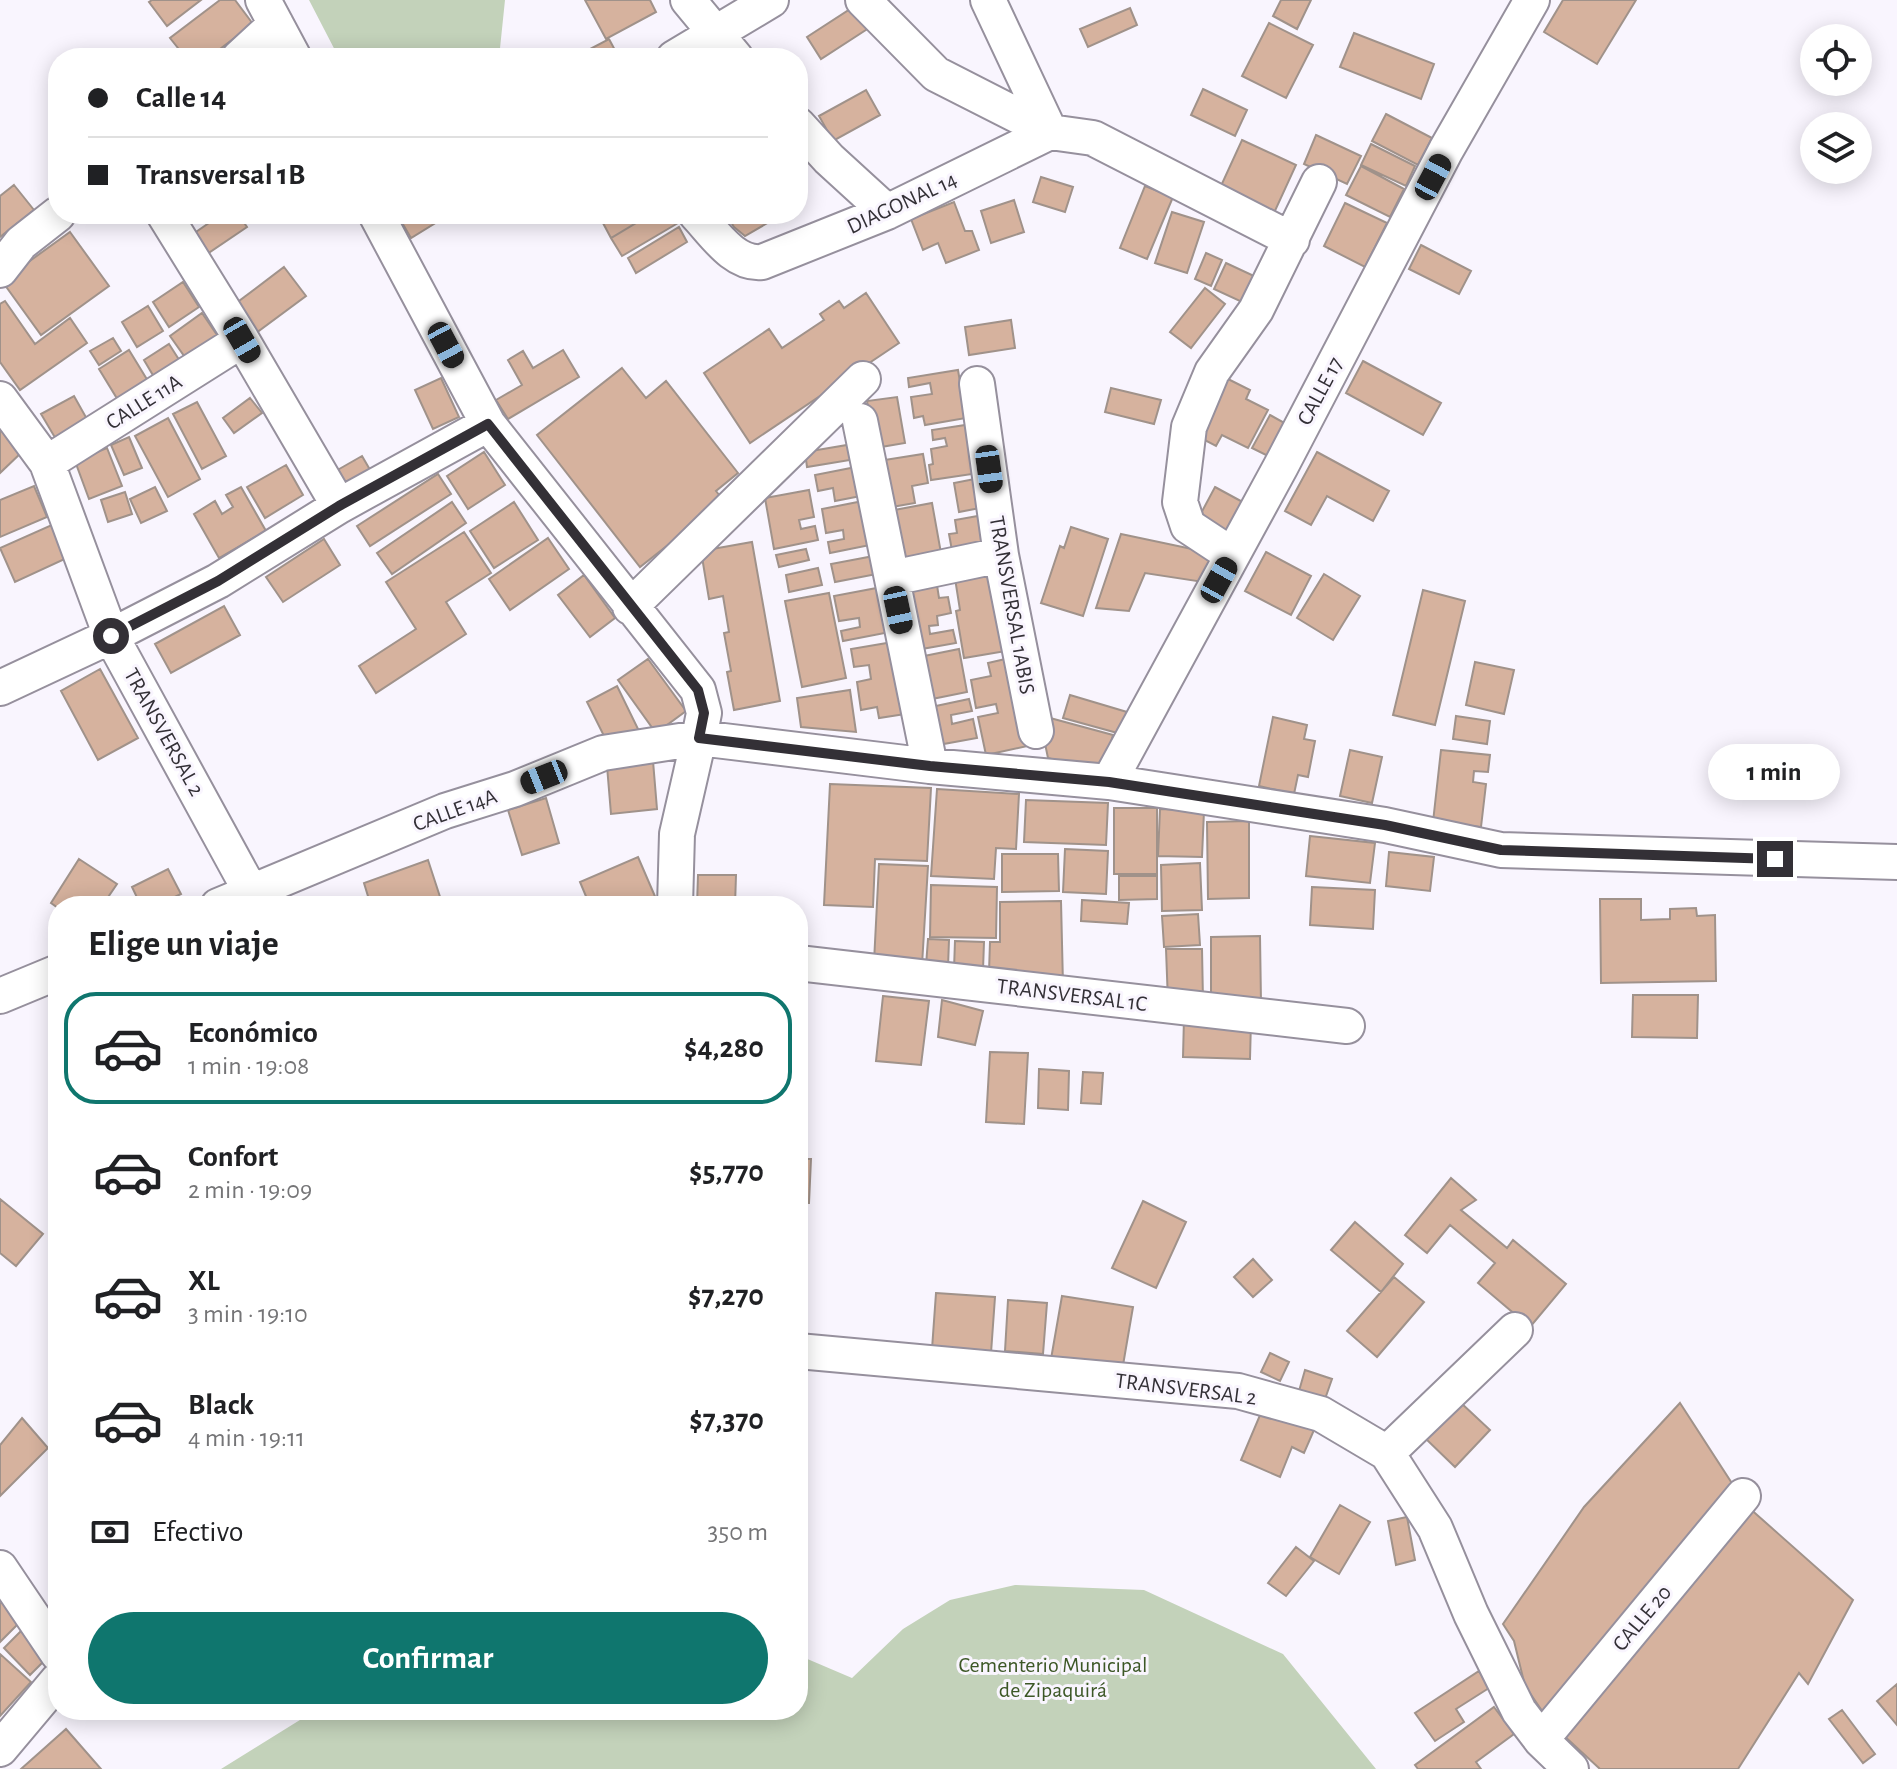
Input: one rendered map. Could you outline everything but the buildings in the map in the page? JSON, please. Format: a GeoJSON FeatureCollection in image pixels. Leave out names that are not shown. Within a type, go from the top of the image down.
{"type":"FeatureCollection","features":[{"type":"Feature","properties":{"kind":"street"},"geometry":{"type":"LineString","coordinates":[[688,0],[725,46],[771,0]]}},
{"type":"Feature","properties":{"kind":"street"},"geometry":{"type":"LineString","coordinates":[[863,0],[936,74],[1050,132],[1093,138],[1292,240]]}},
{"type":"Feature","properties":{"kind":"street"},"geometry":{"type":"LineString","coordinates":[[988,0],[1050,132]]}},
{"type":"Feature","properties":{"kind":"street","name":"CALLE 17"},"geometry":{"type":"LineString","coordinates":[[1109,782],[1446,150],[1532,0]]}},
{"type":"Feature","properties":{"kind":"street"},"geometry":{"type":"LineString","coordinates":[[246,48],[270,12],[289,48]]}},
{"type":"Feature","properties":{"kind":"street","name":"DIAGONAL 14"},"geometry":{"type":"LineString","coordinates":[[706,224],[739,259],[751,263],[762,262],[887,212],[1050,132]]}},
{"type":"Feature","properties":{"kind":"street"},"geometry":{"type":"LineString","coordinates":[[808,136],[887,212]]}},
{"type":"Feature","properties":{"kind":"street"},"geometry":{"type":"LineString","coordinates":[[1232,555],[1188,526],[1180,502],[1189,427],[1212,372],[1256,310],[1319,182]]}},
{"type":"Feature","properties":{"kind":"street"},"geometry":{"type":"LineString","coordinates":[[0,270],[21,243],[48,222]]}},
{"type":"Feature","properties":{"kind":"street"},"geometry":{"type":"LineString","coordinates":[[170,224],[339,506]]}},
{"type":"Feature","properties":{"kind":"street"},"geometry":{"type":"LineString","coordinates":[[381,224],[488,424],[698,690],[704,713],[677,834],[675,896]]}},
{"type":"Feature","properties":{"kind":"street","name":"CALLE 11A"},"geometry":{"type":"LineString","coordinates":[[47,463],[242,340]]}},
{"type":"Feature","properties":{"kind":"street"},"geometry":{"type":"LineString","coordinates":[[630,607],[863,379]]}},
{"type":"Feature","properties":{"kind":"street","name":"TRANSVERSAL 1ABIS"},"geometry":{"type":"LineString","coordinates":[[977,384],[1001,555],[1036,731]]}},
{"type":"Feature","properties":{"kind":"street","name":"TRANSVERSAL 2"},"geometry":{"type":"LineString","coordinates":[[0,399],[47,463],[111,636],[251,892]]}},
{"type":"Feature","properties":{"kind":"street"},"geometry":{"type":"LineString","coordinates":[[860,421],[930,766]]}},
{"type":"Feature","properties":{"kind":"street"},"geometry":{"type":"LineString","coordinates":[[0,688],[218,581],[339,506],[488,424]]}},
{"type":"Feature","properties":{"kind":"street"},"geometry":{"type":"LineString","coordinates":[[892,578],[1001,555]]}},
{"type":"Feature","properties":{"kind":"street","name":"CALLE 14A"},"geometry":{"type":"LineString","coordinates":[[242,896],[445,811],[515,789],[603,753],[699,738],[930,766],[1109,782],[1385,825],[1501,850],[1897,862]]}},
{"type":"Feature","properties":{"kind":"street","name":"TRANSVERSAL 1C"},"geometry":{"type":"LineString","coordinates":[[808,964],[1347,1026]]}},
{"type":"Feature","properties":{"kind":"street"},"geometry":{"type":"LineString","coordinates":[[0,996],[48,976]]}},
{"type":"Feature","properties":{"kind":"street"},"geometry":{"type":"LineString","coordinates":[[1387,1453],[1515,1330]]}},
{"type":"Feature","properties":{"kind":"street","name":"TRANSVERSAL 2"},"geometry":{"type":"LineString","coordinates":[[808,1352],[1238,1391],[1321,1414],[1387,1453],[1435,1528],[1471,1614],[1519,1711],[1541,1740],[1571,1769]]}},
{"type":"Feature","properties":{"kind":"street","name":"CALLE 20"},"geometry":{"type":"LineString","coordinates":[[1541,1740],[1743,1496]]}},
{"type":"Feature","properties":{"kind":"street"},"geometry":{"type":"LineString","coordinates":[[0,1568],[48,1639]]}},
{"type":"Feature","properties":{"kind":"street"},"geometry":{"type":"LineString","coordinates":[[0,1749],[48,1692]]}},
{"type":"Feature","properties":{"kind":"green space"},"geometry":{"type":"Polygon","coordinates":[[[309,0],[505,0],[500,48],[334,48],[309,0]]]}},
{"type":"Feature","properties":{"kind":"green space","name":"Cementerio Municipal de Zipaquirá"},"geometry":{"type":"Polygon","coordinates":[[[1015,1585],[1144,1590],[1283,1654],[1376,1769],[221,1769],[300,1720],[808,1720],[808,1659],[852,1678],[903,1629],[950,1600],[1015,1585]]]}},
{"type":"Feature","properties":{"kind":"route"},"geometry":{"type":"LineString","coordinates":[[111,636],[218,581],[339,506],[488,424],[698,690],[704,713],[699,738],[930,766],[1109,782],[1385,825],[1501,850],[1775,859]]}}]}
